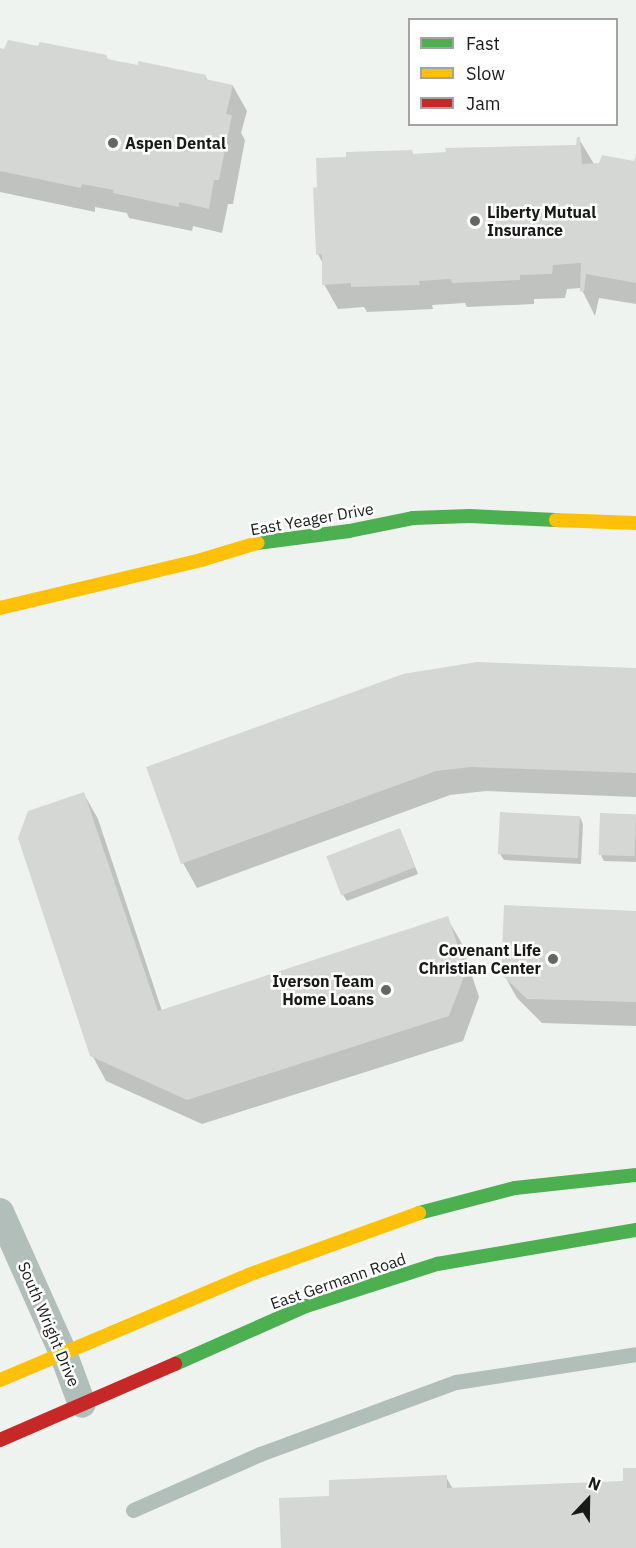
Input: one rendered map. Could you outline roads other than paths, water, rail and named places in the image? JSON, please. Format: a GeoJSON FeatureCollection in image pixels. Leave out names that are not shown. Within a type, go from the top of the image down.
{"type":"FeatureCollection","features":[{"type":"Feature","properties":{"kind":"main road","name":"East Yeager Drive"},"geometry":{"type":"LineString","coordinates":[[0,608],[201,560],[268,540],[349,531],[413,518],[470,516],[636,523]]}},
{"type":"Feature","properties":{"kind":"main road"},"geometry":{"type":"LineString","coordinates":[[0,1380],[248,1275],[410,1216],[515,1188],[636,1175]]}},
{"type":"Feature","properties":{"kind":"main road","name":"East Germann Road"},"geometry":{"type":"LineString","coordinates":[[0,1440],[306,1306],[437,1264],[636,1230]]}},
{"type":"Feature","properties":{"kind":"street","name":"South Wright Drive"},"geometry":{"type":"LineString","coordinates":[[0,1212],[63,1353],[82,1404]]}},
{"type":"Feature","properties":{"kind":"lane"},"geometry":{"type":"LineString","coordinates":[[133,1510],[260,1454],[456,1382],[636,1354]]}},
{"type":"Feature","properties":{"kind":"place","name":"Aspen Dental"},"geometry":{"type":"Point","coordinates":[113,143]}},
{"type":"Feature","properties":{"kind":"place","name":"Liberty Mutual Insurance"},"geometry":{"type":"Point","coordinates":[475,221]}},
{"type":"Feature","properties":{"kind":"place","name":"Covenant Life Christian Center"},"geometry":{"type":"Point","coordinates":[553,959]}},
{"type":"Feature","properties":{"kind":"place","name":"Iverson Team Home Loans"},"geometry":{"type":"Point","coordinates":[386,990]}}]}
